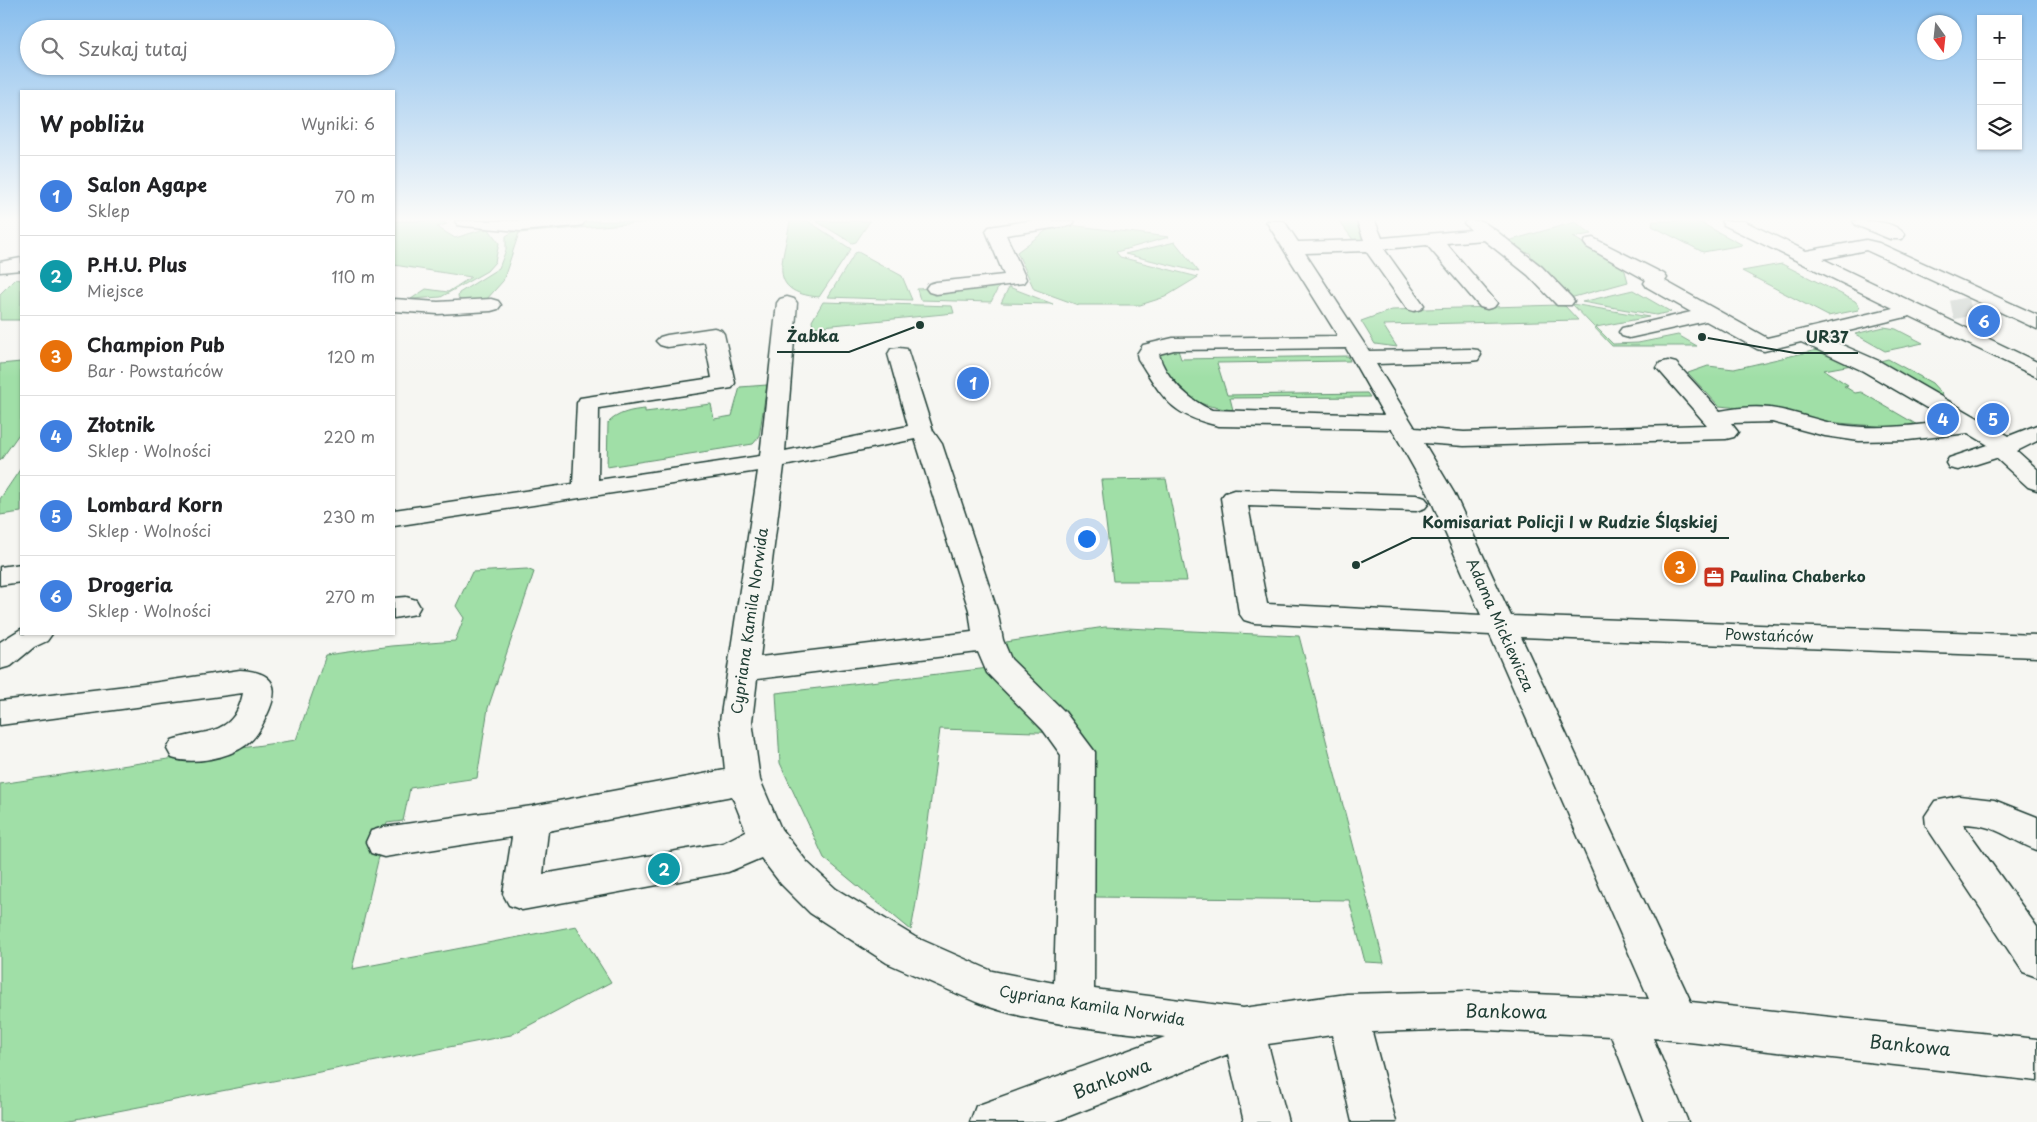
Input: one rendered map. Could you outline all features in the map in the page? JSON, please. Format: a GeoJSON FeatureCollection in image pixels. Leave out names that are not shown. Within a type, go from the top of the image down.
{"type":"FeatureCollection","features":[{"type":"Feature","properties":{"kind":"street"},"geometry":{"type":"LineString","coordinates":[[936,288],[1016,279],[1013,273]]}},
{"type":"Feature","properties":{"kind":"street","name":"Adama Mickiewicza"},"geometry":{"type":"LineString","coordinates":[[1310,273],[1405,429],[1441,493],[1679,1020]]}},
{"type":"Feature","properties":{"kind":"street"},"geometry":{"type":"LineString","coordinates":[[1391,273],[1414,305]]}},
{"type":"Feature","properties":{"kind":"street"},"geometry":{"type":"LineString","coordinates":[[1462,273],[1487,303]]}},
{"type":"Feature","properties":{"kind":"street"},"geometry":{"type":"LineString","coordinates":[[1536,273],[1564,301]]}},
{"type":"Feature","properties":{"kind":"street"},"geometry":{"type":"LineString","coordinates":[[1649,273],[1657,278],[1654,282],[1710,314],[1756,347],[1802,335],[1917,313],[1952,310]]}},
{"type":"Feature","properties":{"kind":"street"},"geometry":{"type":"LineString","coordinates":[[1836,273],[2037,370]]}},
{"type":"Feature","properties":{"kind":"street"},"geometry":{"type":"LineString","coordinates":[[1926,273],[1986,303],[2037,323]]}},
{"type":"Feature","properties":{"kind":"street","name":"Cypriana Kamila Norwida"},"geometry":{"type":"LineString","coordinates":[[787,303],[772,462],[736,721],[743,780],[767,838],[794,873],[824,901],[901,950],[990,990],[1074,1006],[1243,1028]]}},
{"type":"Feature","properties":{"kind":"street"},"geometry":{"type":"LineString","coordinates":[[395,305],[438,308],[491,305]]}},
{"type":"Feature","properties":{"kind":"street"},"geometry":{"type":"LineString","coordinates":[[1630,332],[1710,314]]}},
{"type":"Feature","properties":{"kind":"street"},"geometry":{"type":"LineString","coordinates":[[585,490],[588,403],[724,383],[714,334],[667,341]]}},
{"type":"Feature","properties":{"kind":"street"},"geometry":{"type":"LineString","coordinates":[[1802,335],[1871,366],[1973,425],[2003,447],[2037,482]]}},
{"type":"Feature","properties":{"kind":"street"},"geometry":{"type":"LineString","coordinates":[[1470,355],[1173,344],[1151,350],[1148,354],[1149,359],[1182,406],[1202,417],[1405,429],[1464,439],[1726,432],[1668,368]]}},
{"type":"Feature","properties":{"kind":"street"},"geometry":{"type":"LineString","coordinates":[[899,354],[921,431],[930,444],[958,527],[984,610],[988,640],[998,665],[1054,721],[1078,752],[1074,1006]]}},
{"type":"Feature","properties":{"kind":"street"},"geometry":{"type":"LineString","coordinates":[[1714,419],[1734,416],[1772,415],[1820,428],[1867,434],[1912,433],[1973,425]]}},
{"type":"Feature","properties":{"kind":"street"},"geometry":{"type":"LineString","coordinates":[[395,518],[772,462],[800,454],[921,431]]}},
{"type":"Feature","properties":{"kind":"street"},"geometry":{"type":"LineString","coordinates":[[1958,463],[2003,447],[2037,432]]}},
{"type":"Feature","properties":{"kind":"street","name":"Powstańców"},"geometry":{"type":"LineString","coordinates":[[1416,503],[1234,498],[1254,613],[1500,626],[2037,646]]}},
{"type":"Feature","properties":{"kind":"street"},"geometry":{"type":"LineString","coordinates":[[0,576],[20,573]]}},
{"type":"Feature","properties":{"kind":"street"},"geometry":{"type":"LineString","coordinates":[[742,670],[988,640]]}},
{"type":"Feature","properties":{"kind":"street"},"geometry":{"type":"LineString","coordinates":[[0,713],[140,697],[235,683],[254,683],[259,687],[260,694],[247,726],[239,736],[224,743],[184,749]]}},
{"type":"Feature","properties":{"kind":"street"},"geometry":{"type":"LineString","coordinates":[[384,842],[532,820],[743,780]]}},
{"type":"Feature","properties":{"kind":"street"},"geometry":{"type":"LineString","coordinates":[[2037,835],[2005,816],[1983,810],[1947,811],[1942,816],[1944,826],[2037,959]]}},
{"type":"Feature","properties":{"kind":"street"},"geometry":{"type":"LineString","coordinates":[[532,820],[522,894],[728,857],[767,838]]}},
{"type":"Feature","properties":{"kind":"street","name":"Bankowa"},"geometry":{"type":"LineString","coordinates":[[992,1122],[1080,1091],[1243,1028],[1346,1014],[1468,1010],[1679,1020],[2037,1060]]}},
{"type":"Feature","properties":{"kind":"street"},"geometry":{"type":"LineString","coordinates":[[1346,1014],[1374,1122]]}},
{"type":"Feature","properties":{"kind":"street"},"geometry":{"type":"LineString","coordinates":[[1624,1017],[1666,1122]]}},
{"type":"Feature","properties":{"kind":"street"},"geometry":{"type":"LineString","coordinates":[[1243,1028],[1266,1122]]}},
{"type":"Feature","properties":{"kind":"green space"},"geometry":{"type":"Polygon","coordinates":[[[448,273],[483,273],[441,297],[411,299],[426,289],[448,292],[471,277],[448,273]]]}},
{"type":"Feature","properties":{"kind":"green space"},"geometry":{"type":"Polygon","coordinates":[[[490,273],[506,273],[503,281],[486,300],[461,302],[458,297],[459,293],[490,273]]]}},
{"type":"Feature","properties":{"kind":"green space"},"geometry":{"type":"Polygon","coordinates":[[[782,273],[835,273],[819,297],[802,294],[791,289],[782,273]]]}},
{"type":"Feature","properties":{"kind":"green space"},"geometry":{"type":"Polygon","coordinates":[[[843,273],[897,273],[902,276],[912,300],[828,297],[843,273]]]}},
{"type":"Feature","properties":{"kind":"green space"},"geometry":{"type":"Polygon","coordinates":[[[1027,273],[1184,273],[1198,277],[1165,297],[1140,305],[1078,305],[1034,289],[1027,273]]]}},
{"type":"Feature","properties":{"kind":"green space"},"geometry":{"type":"Polygon","coordinates":[[[1545,273],[1626,273],[1628,282],[1570,298],[1545,273]]]}},
{"type":"Feature","properties":{"kind":"green space"},"geometry":{"type":"Polygon","coordinates":[[[1747,273],[1800,273],[1855,301],[1860,307],[1858,310],[1828,316],[1747,273]]]}},
{"type":"Feature","properties":{"kind":"green space"},"geometry":{"type":"Polygon","coordinates":[[[15,279],[20,280],[20,320],[0,320],[0,294],[15,279]]]}},
{"type":"Feature","properties":{"kind":"green space"},"geometry":{"type":"Polygon","coordinates":[[[1000,284],[991,302],[920,300],[917,289],[1000,284]]]}},
{"type":"Feature","properties":{"kind":"green space"},"geometry":{"type":"Polygon","coordinates":[[[1009,287],[1053,304],[1001,303],[1009,287]]]}},
{"type":"Feature","properties":{"kind":"green space"},"geometry":{"type":"Polygon","coordinates":[[[1633,290],[1671,312],[1656,315],[1582,302],[1633,290]]]}},
{"type":"Feature","properties":{"kind":"green space"},"geometry":{"type":"Polygon","coordinates":[[[823,302],[952,306],[954,313],[813,327],[812,321],[823,302]]]}},
{"type":"Feature","properties":{"kind":"green space"},"geometry":{"type":"Polygon","coordinates":[[[1572,304],[1649,317],[1596,327],[1613,344],[1638,343],[1678,335],[1697,346],[1612,346],[1572,304]]]}},
{"type":"Feature","properties":{"kind":"green space"},"geometry":{"type":"Polygon","coordinates":[[[1565,306],[1578,320],[1383,325],[1397,347],[1375,344],[1361,321],[1392,310],[1565,306]]]}},
{"type":"Feature","properties":{"kind":"green space"},"geometry":{"type":"Polygon","coordinates":[[[1884,327],[1896,329],[1923,343],[1885,351],[1855,334],[1884,327]]]}},
{"type":"Feature","properties":{"kind":"green space"},"geometry":{"type":"Polygon","coordinates":[[[1178,350],[1181,359],[1348,356],[1350,361],[1217,363],[1227,395],[1367,393],[1370,397],[1230,398],[1233,410],[1218,408],[1195,401],[1186,396],[1164,370],[1157,357],[1162,353],[1178,350]]]}},
{"type":"Feature","properties":{"kind":"green space"},"geometry":{"type":"Polygon","coordinates":[[[1817,350],[1857,364],[1824,370],[1848,385],[1844,386],[1855,393],[1861,392],[1919,426],[1888,427],[1826,422],[1773,411],[1719,406],[1688,373],[1708,366],[1734,369],[1817,350]]]}},
{"type":"Feature","properties":{"kind":"green space"},"geometry":{"type":"Polygon","coordinates":[[[1888,359],[1932,383],[1942,394],[1939,398],[1876,362],[1888,359]]]}},
{"type":"Feature","properties":{"kind":"green space"},"geometry":{"type":"Polygon","coordinates":[[[20,362],[20,432],[0,461],[0,364],[20,362]]]}},
{"type":"Feature","properties":{"kind":"green space"},"geometry":{"type":"Polygon","coordinates":[[[767,385],[759,437],[753,444],[607,467],[608,423],[616,417],[640,409],[645,409],[645,412],[711,404],[714,419],[732,416],[740,387],[767,385]]]}},
{"type":"Feature","properties":{"kind":"green space"},"geometry":{"type":"Polygon","coordinates":[[[20,469],[20,512],[0,515],[0,499],[20,469]]]}},
{"type":"Feature","properties":{"kind":"green space"},"geometry":{"type":"Polygon","coordinates":[[[1166,479],[1187,581],[1113,581],[1101,480],[1166,479]]]}},
{"type":"Feature","properties":{"kind":"green space"},"geometry":{"type":"Polygon","coordinates":[[[527,569],[534,572],[488,708],[477,778],[410,788],[403,821],[387,823],[352,969],[576,926],[611,982],[511,1035],[61,1122],[0,1122],[0,784],[296,740],[326,655],[391,646],[455,641],[464,618],[456,606],[472,572],[527,569]]]}},
{"type":"Feature","properties":{"kind":"green space"},"geometry":{"type":"Polygon","coordinates":[[[1105,627],[1299,636],[1384,963],[1365,962],[1349,900],[1095,897],[1080,744],[1066,733],[940,729],[924,855],[911,930],[824,858],[780,763],[776,693],[1006,666],[1006,642],[1105,627]]]}},
{"type":"Feature","properties":{"kind":"tunnel"},"geometry":{"type":"LineString","coordinates":[[1952,310],[1981,304]]}},
{"type":"Feature","properties":{"kind":"place","name":"Drogeria"},"geometry":{"type":"Point","coordinates":[1984,321]}},
{"type":"Feature","properties":{"kind":"place","name":"Żabka"},"geometry":{"type":"Point","coordinates":[920,325]}},
{"type":"Feature","properties":{"kind":"place","name":"UR37"},"geometry":{"type":"Point","coordinates":[1702,337]}},
{"type":"Feature","properties":{"kind":"place","name":"Salon Agape"},"geometry":{"type":"Point","coordinates":[973,383]}},
{"type":"Feature","properties":{"kind":"place","name":"Złotnik"},"geometry":{"type":"Point","coordinates":[1943,419]}},
{"type":"Feature","properties":{"kind":"place","name":"Lombard Korn"},"geometry":{"type":"Point","coordinates":[1993,419]}},
{"type":"Feature","properties":{"kind":"place","name":"Komisariat Policji I w Rudzie Śląskiej"},"geometry":{"type":"Point","coordinates":[1356,565]}},
{"type":"Feature","properties":{"kind":"place","name":"Champion Pub"},"geometry":{"type":"Point","coordinates":[1680,567]}},
{"type":"Feature","properties":{"kind":"place","name":"Paulina Chaberko"},"geometry":{"type":"Point","coordinates":[1714,577]}},
{"type":"Feature","properties":{"kind":"place","name":"P.H.U. Plus"},"geometry":{"type":"Point","coordinates":[664,869]}}]}
